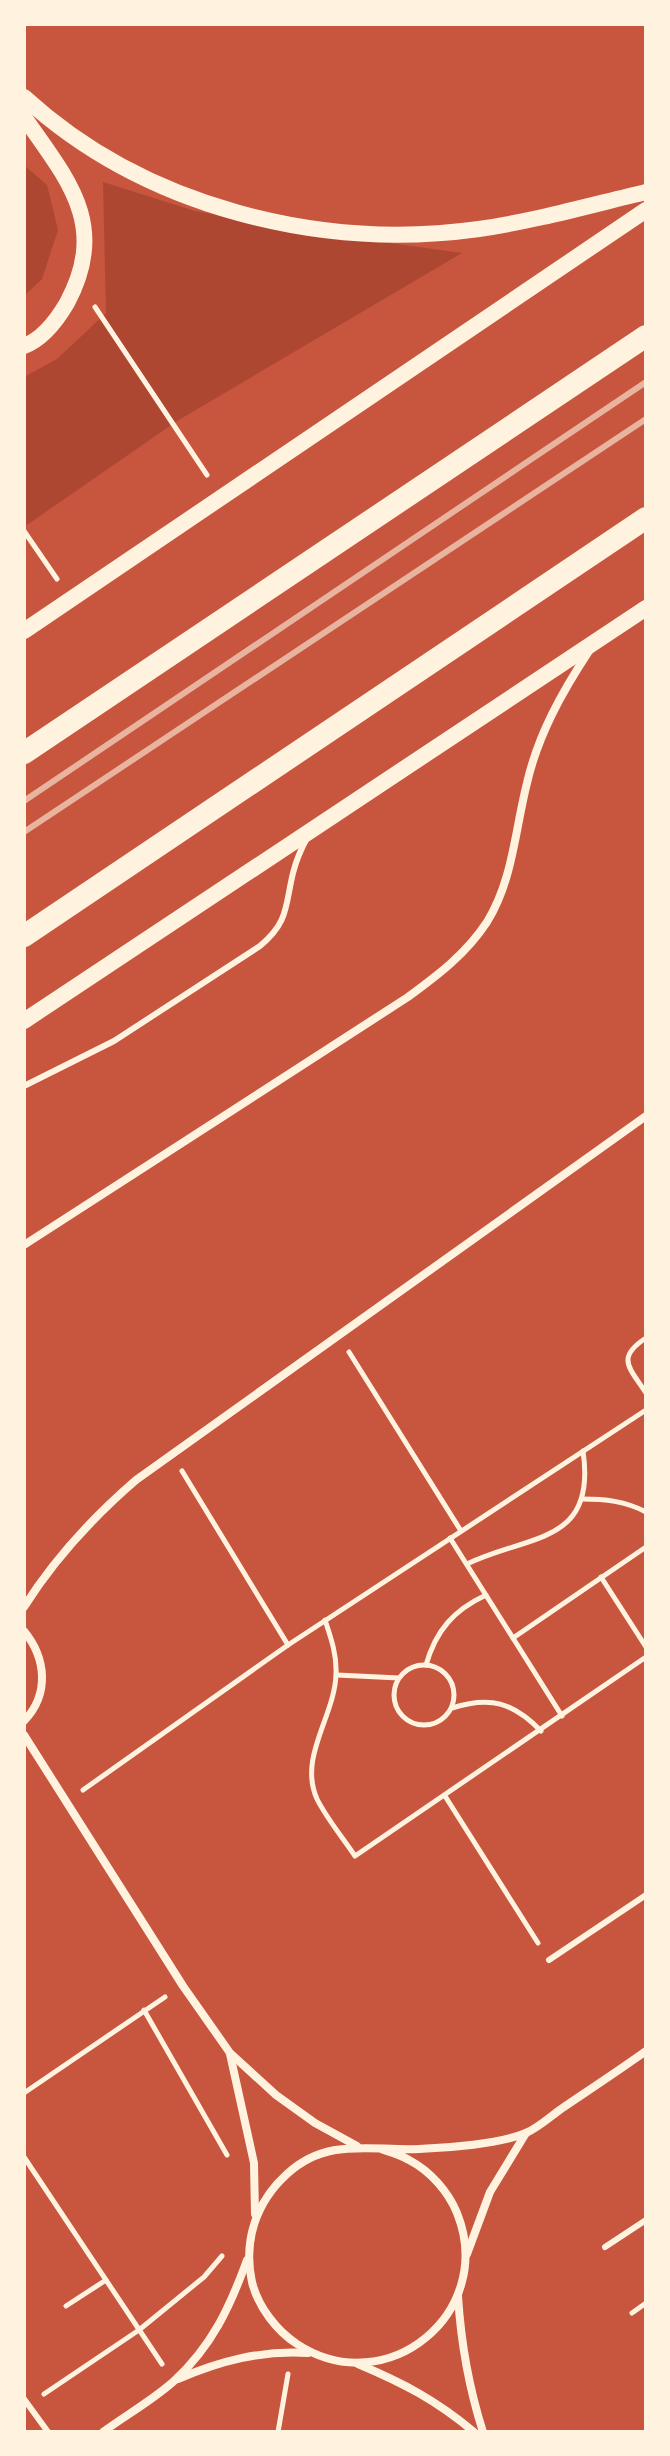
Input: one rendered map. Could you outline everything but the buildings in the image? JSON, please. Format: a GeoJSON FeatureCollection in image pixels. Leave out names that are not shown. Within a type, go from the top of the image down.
{"type":"FeatureCollection","features":[{"type":"Feature","properties":{"kind":"highway"},"geometry":{"type":"LineString","coordinates":[[24,753],[646,336]]}},
{"type":"Feature","properties":{"kind":"highway"},"geometry":{"type":"LineString","coordinates":[[24,936],[646,518]]}},
{"type":"Feature","properties":{"kind":"main road"},"geometry":{"type":"LineString","coordinates":[[24,97],[47,118],[94,150],[144,177],[239,213],[308,228],[365,234],[423,234],[480,229],[646,192]]}},
{"type":"Feature","properties":{"kind":"main road"},"geometry":{"type":"LineString","coordinates":[[24,117],[63,173],[78,203],[86,234],[82,266],[57,321],[24,346]]}},
{"type":"Feature","properties":{"kind":"main road"},"geometry":{"type":"LineString","coordinates":[[24,631],[646,210]]}},
{"type":"Feature","properties":{"kind":"main road"},"geometry":{"type":"LineString","coordinates":[[24,1021],[646,608]]}},
{"type":"Feature","properties":{"kind":"street"},"geometry":{"type":"LineString","coordinates":[[24,1245],[408,997],[466,951],[487,921],[504,888],[525,790],[540,741],[568,685],[596,642]]}},
{"type":"Feature","properties":{"kind":"street"},"geometry":{"type":"LineString","coordinates":[[24,1607],[44,1575],[103,1508],[136,1480],[646,1116]]}},
{"type":"Feature","properties":{"kind":"street"},"geometry":{"type":"LineString","coordinates":[[24,1631],[35,1647],[43,1681],[39,1698],[24,1721]]}},
{"type":"Feature","properties":{"kind":"street"},"geometry":{"type":"LineString","coordinates":[[24,1735],[183,1986],[230,2053],[276,2095],[315,2123],[357,2146]]}},
{"type":"Feature","properties":{"kind":"street"},"geometry":{"type":"LineString","coordinates":[[466,2258],[490,2192],[527,2133],[646,2051]]}},
{"type":"Feature","properties":{"kind":"street"},"geometry":{"type":"LineString","coordinates":[[103,2432],[173,2381],[207,2344],[232,2302],[248,2255],[255,2215],[254,2163],[230,2053]]}},
{"type":"Feature","properties":{"kind":"street"},"geometry":{"type":"LineString","coordinates":[[255,2215],[272,2187],[296,2165],[325,2151],[357,2146],[418,2150],[454,2147],[527,2133]]}},
{"type":"Feature","properties":{"kind":"street"},"geometry":{"type":"LineString","coordinates":[[248,2255],[253,2285],[265,2313],[285,2336],[311,2353],[333,2361],[357,2363],[389,2359],[418,2345],[442,2323],[458,2295],[466,2258],[463,2229],[452,2201],[433,2177],[409,2160],[381,2149]]}},
{"type":"Feature","properties":{"kind":"street"},"geometry":{"type":"LineString","coordinates":[[458,2295],[461,2346],[471,2395],[483,2432]]}},
{"type":"Feature","properties":{"kind":"street"},"geometry":{"type":"LineString","coordinates":[[173,2381],[211,2365],[252,2355],[311,2353]]}},
{"type":"Feature","properties":{"kind":"street"},"geometry":{"type":"LineString","coordinates":[[357,2363],[404,2383],[447,2410],[474,2432]]}},
{"type":"Feature","properties":{"kind":"lane"},"geometry":{"type":"LineString","coordinates":[[24,1086],[114,1041],[272,936],[288,908],[293,872],[310,833]]}},
{"type":"Feature","properties":{"kind":"lane"},"geometry":{"type":"LineString","coordinates":[[549,1960],[646,1895]]}},
{"type":"Feature","properties":{"kind":"lane"},"geometry":{"type":"LineString","coordinates":[[605,2247],[646,2220]]}},
{"type":"Feature","properties":{"kind":"lane"},"geometry":{"type":"LineString","coordinates":[[26,2402],[48,2432]]}},
{"type":"Feature","properties":{"kind":"path"},"geometry":{"type":"LineString","coordinates":[[77,279],[222,498]]}},
{"type":"Feature","properties":{"kind":"path"},"geometry":{"type":"LineString","coordinates":[[24,531],[71,600]]}},
{"type":"Feature","properties":{"kind":"path"},"geometry":{"type":"LineString","coordinates":[[338,1335],[461,1531]]}},
{"type":"Feature","properties":{"kind":"path"},"geometry":{"type":"LineString","coordinates":[[646,1338],[631,1347],[627,1356],[628,1365],[646,1393]]}},
{"type":"Feature","properties":{"kind":"path"},"geometry":{"type":"LineString","coordinates":[[66,1802],[288,1645],[646,1410]]}},
{"type":"Feature","properties":{"kind":"path"},"geometry":{"type":"LineString","coordinates":[[467,1564],[490,1553],[553,1534],[575,1512],[582,1499],[586,1475],[583,1451]]}},
{"type":"Feature","properties":{"kind":"path"},"geometry":{"type":"LineString","coordinates":[[172,1454],[288,1645]]}},
{"type":"Feature","properties":{"kind":"path"},"geometry":{"type":"LineString","coordinates":[[582,1499],[622,1502],[646,1512]]}},
{"type":"Feature","properties":{"kind":"path"},"geometry":{"type":"LineString","coordinates":[[450,1538],[562,1716]]}},
{"type":"Feature","properties":{"kind":"path"},"geometry":{"type":"LineString","coordinates":[[513,1638],[646,1547]]}},
{"type":"Feature","properties":{"kind":"path"},"geometry":{"type":"LineString","coordinates":[[601,1577],[646,1647]]}},
{"type":"Feature","properties":{"kind":"path"},"geometry":{"type":"LineString","coordinates":[[426,1665],[431,1646],[453,1615],[486,1595]]}},
{"type":"Feature","properties":{"kind":"path"},"geometry":{"type":"LineString","coordinates":[[325,1620],[334,1647],[337,1675],[330,1709],[313,1753],[313,1776],[316,1798],[355,1856],[646,1657]]}},
{"type":"Feature","properties":{"kind":"path"},"geometry":{"type":"LineString","coordinates":[[451,1709],[454,1694],[450,1680],[440,1669],[415,1666],[399,1678],[394,1701],[409,1721],[420,1725],[433,1724],[451,1709],[470,1702],[490,1702],[510,1706],[527,1716],[541,1731]]}},
{"type":"Feature","properties":{"kind":"path"},"geometry":{"type":"LineString","coordinates":[[337,1675],[399,1678]]}},
{"type":"Feature","properties":{"kind":"path"},"geometry":{"type":"LineString","coordinates":[[445,1796],[549,1960]]}},
{"type":"Feature","properties":{"kind":"path"},"geometry":{"type":"LineString","coordinates":[[24,2093],[183,1986]]}},
{"type":"Feature","properties":{"kind":"path"},"geometry":{"type":"LineString","coordinates":[[144,2010],[231,2164]]}},
{"type":"Feature","properties":{"kind":"path"},"geometry":{"type":"LineString","coordinates":[[24,2157],[173,2381]]}},
{"type":"Feature","properties":{"kind":"path"},"geometry":{"type":"LineString","coordinates":[[26,2402],[139,2330],[204,2277],[226,2249]]}},
{"type":"Feature","properties":{"kind":"path"},"geometry":{"type":"LineString","coordinates":[[66,2306],[106,2280]]}},
{"type":"Feature","properties":{"kind":"path"},"geometry":{"type":"LineString","coordinates":[[632,2313],[646,2303]]}},
{"type":"Feature","properties":{"kind":"path"},"geometry":{"type":"LineString","coordinates":[[278,2432],[293,2352]]}},
{"type":"Feature","properties":{"kind":"shaded area"},"geometry":{"type":"Polygon","coordinates":[[[24,165],[47,185],[58,230],[42,279],[24,296],[24,165]]]}},
{"type":"Feature","properties":{"kind":"shaded area"},"geometry":{"type":"Polygon","coordinates":[[[103,182],[195,211],[295,230],[462,253],[177,421],[24,527],[24,377],[57,359],[106,313],[103,182]]]}},
{"type":"Feature","properties":{"kind":"railway"},"geometry":{"type":"LineString","coordinates":[[24,801],[646,382]]}},
{"type":"Feature","properties":{"kind":"railway"},"geometry":{"type":"LineString","coordinates":[[24,832],[646,419]]}}]}
